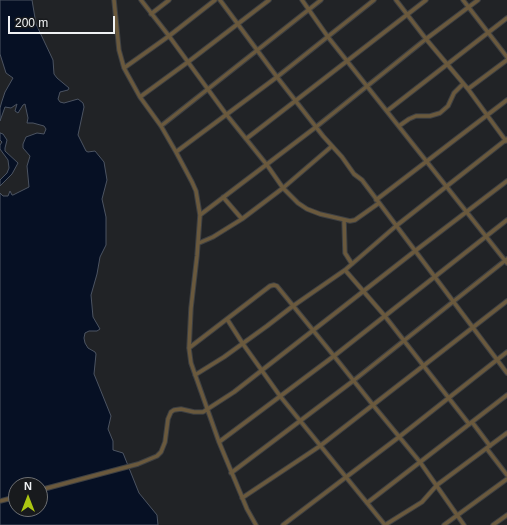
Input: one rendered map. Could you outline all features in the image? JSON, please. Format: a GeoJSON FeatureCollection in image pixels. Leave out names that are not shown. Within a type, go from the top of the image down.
{"type":"FeatureCollection","features":[{"type":"Feature","properties":{"kind":"street"},"geometry":{"type":"LineString","coordinates":[[114,0],[119,50],[124,68],[140,97],[161,126],[176,152],[192,182],[198,201],[200,215],[198,243],[190,308],[189,348],[191,363],[218,442],[250,516],[256,525]]}},
{"type":"Feature","properties":{"kind":"street"},"geometry":{"type":"LineString","coordinates":[[141,0],[226,114],[284,188],[298,203],[307,209],[320,214],[344,220],[355,220],[427,160],[507,100]]}},
{"type":"Feature","properties":{"kind":"street"},"geometry":{"type":"LineString","coordinates":[[151,14],[169,0]]}},
{"type":"Feature","properties":{"kind":"street"},"geometry":{"type":"LineString","coordinates":[[124,68],[216,0]]}},
{"type":"Feature","properties":{"kind":"street"},"geometry":{"type":"LineString","coordinates":[[220,0],[276,77],[342,157],[354,174],[362,180],[507,373]]}},
{"type":"Feature","properties":{"kind":"street"},"geometry":{"type":"LineString","coordinates":[[140,97],[269,0]]}},
{"type":"Feature","properties":{"kind":"street"},"geometry":{"type":"LineString","coordinates":[[231,473],[353,381],[506,261],[466,212],[427,160],[347,62],[302,0]]}},
{"type":"Feature","properties":{"kind":"street"},"geometry":{"type":"LineString","coordinates":[[161,126],[321,0]]}},
{"type":"Feature","properties":{"kind":"street"},"geometry":{"type":"LineString","coordinates":[[176,152],[276,77],[374,0]]}},
{"type":"Feature","properties":{"kind":"street"},"geometry":{"type":"LineString","coordinates":[[195,375],[224,358],[293,306],[345,270],[396,226],[507,141],[468,89],[426,39],[396,0]]}},
{"type":"Feature","properties":{"kind":"street"},"geometry":{"type":"LineString","coordinates":[[246,139],[426,0]]}},
{"type":"Feature","properties":{"kind":"street"},"geometry":{"type":"LineString","coordinates":[[463,0],[507,57]]}},
{"type":"Feature","properties":{"kind":"street"},"geometry":{"type":"LineString","coordinates":[[200,215],[267,165],[426,39],[478,0]]}},
{"type":"Feature","properties":{"kind":"street"},"geometry":{"type":"LineString","coordinates":[[387,111],[507,18]]}},
{"type":"Feature","properties":{"kind":"street"},"geometry":{"type":"LineString","coordinates":[[468,89],[507,60]]}},
{"type":"Feature","properties":{"kind":"street"},"geometry":{"type":"LineString","coordinates":[[399,126],[416,116],[430,116],[440,113],[448,106],[454,93],[464,84]]}},
{"type":"Feature","properties":{"kind":"street"},"geometry":{"type":"LineString","coordinates":[[198,243],[214,237],[242,219],[284,188],[332,146]]}},
{"type":"Feature","properties":{"kind":"street"},"geometry":{"type":"LineString","coordinates":[[48,488],[152,459],[161,452],[165,442],[168,419],[171,412],[181,409],[199,413],[207,410],[234,392],[507,181]]}},
{"type":"Feature","properties":{"kind":"street"},"geometry":{"type":"LineString","coordinates":[[224,196],[242,219]]}},
{"type":"Feature","properties":{"kind":"street"},"geometry":{"type":"LineString","coordinates":[[344,220],[345,253],[352,264]]}},
{"type":"Feature","properties":{"kind":"street"},"geometry":{"type":"LineString","coordinates":[[218,442],[334,356],[384,315],[507,220]]}},
{"type":"Feature","properties":{"kind":"street"},"geometry":{"type":"LineString","coordinates":[[345,270],[384,315],[470,423],[507,475]]}},
{"type":"Feature","properties":{"kind":"street"},"geometry":{"type":"LineString","coordinates":[[189,348],[274,284],[420,462],[464,525]]}},
{"type":"Feature","properties":{"kind":"street"},"geometry":{"type":"LineString","coordinates":[[242,498],[320,446],[507,301]]}},
{"type":"Feature","properties":{"kind":"street"},"geometry":{"type":"LineString","coordinates":[[227,319],[261,371],[280,396],[385,525],[422,502],[437,486],[507,433]]}},
{"type":"Feature","properties":{"kind":"street"},"geometry":{"type":"LineString","coordinates":[[283,525],[399,437],[507,352]]}},
{"type":"Feature","properties":{"kind":"street"},"geometry":{"type":"LineString","coordinates":[[368,503],[507,395]]}},
{"type":"Feature","properties":{"kind":"street"},"geometry":{"type":"LineString","coordinates":[[444,525],[457,514],[507,479]]}},
{"type":"Feature","properties":{"kind":"street"},"geometry":{"type":"LineString","coordinates":[[493,525],[507,515]]}},
{"type":"Feature","properties":{"kind":"water"},"geometry":{"type":"Polygon","coordinates":[[[0,0],[32,0],[36,24],[53,60],[54,74],[69,88],[68,90],[60,92],[58,99],[60,102],[64,103],[78,99],[83,103],[84,107],[78,135],[86,151],[95,151],[104,162],[107,180],[102,199],[106,217],[106,245],[100,257],[91,295],[93,317],[100,329],[85,333],[84,338],[88,348],[96,354],[94,374],[111,416],[108,429],[113,441],[113,450],[123,453],[139,493],[157,515],[158,525],[0,525],[0,193],[3,196],[8,196],[10,191],[13,195],[29,187],[27,166],[30,156],[23,148],[23,144],[26,137],[37,133],[44,134],[46,129],[44,126],[27,123],[28,118],[25,104],[18,113],[15,111],[17,104],[11,108],[5,107],[0,121],[0,108],[2,101],[13,78],[6,73],[0,54],[0,0]]]}},
{"type":"Feature","properties":{"kind":"water"},"geometry":{"type":"Polygon","coordinates":[[[0,133],[3,134],[7,140],[5,151],[18,163],[12,174],[0,186],[0,180],[7,173],[9,168],[8,160],[0,149],[2,142],[0,140],[0,133]]]}}]}
